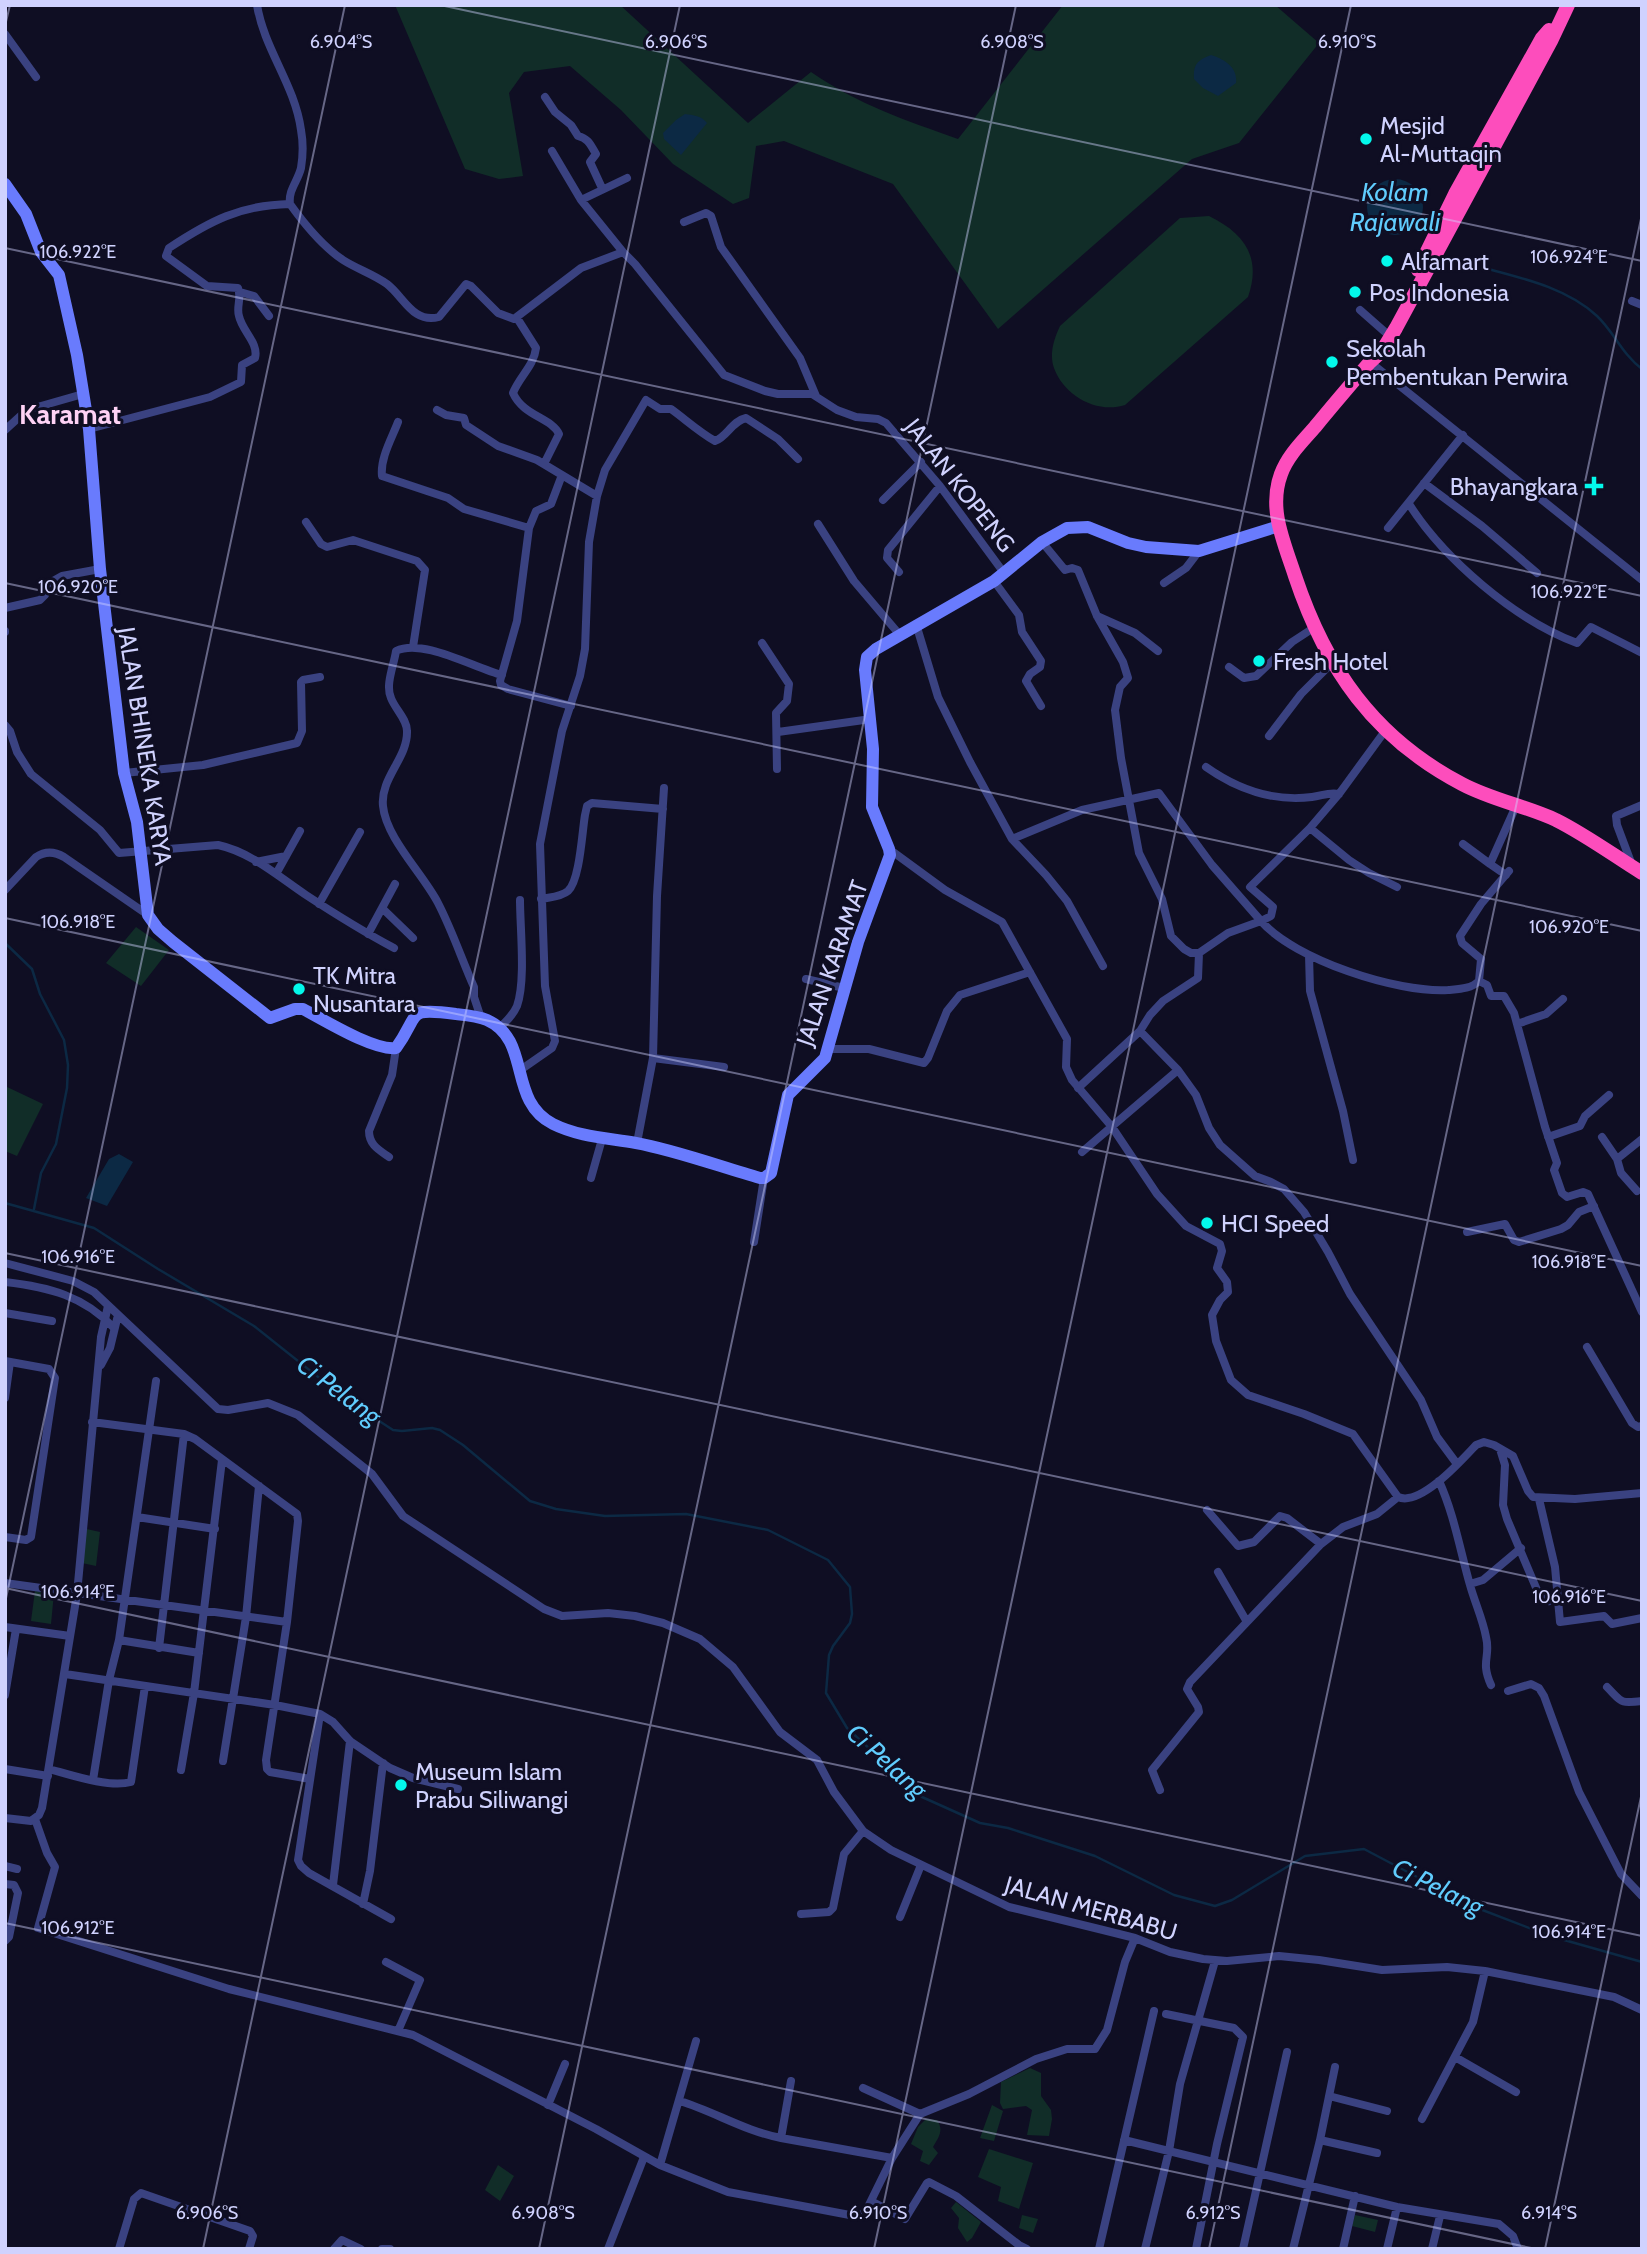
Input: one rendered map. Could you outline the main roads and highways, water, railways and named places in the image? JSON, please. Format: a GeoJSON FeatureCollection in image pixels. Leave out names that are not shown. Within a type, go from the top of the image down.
{"type":"FeatureCollection","features":[{"type":"Feature","properties":{"kind":"highway"},"geometry":{"type":"LineString","coordinates":[[1370,362],[1495,120],[1542,38],[1566,9]]}},
{"type":"Feature","properties":{"kind":"highway"},"geometry":{"type":"LineString","coordinates":[[1566,9],[1414,299],[1382,351],[1286,461],[1276,496],[1275,511],[1303,600],[1332,663],[1385,731],[1430,765],[1462,784],[1555,820],[1637,870]]}},
{"type":"Feature","properties":{"kind":"water"},"geometry":{"type":"Polygon","coordinates":[[[1211,55],[1229,64],[1236,77],[1236,83],[1218,96],[1203,88],[1194,79],[1197,64],[1211,55]]]}},
{"type":"Feature","properties":{"kind":"water"},"geometry":{"type":"Polygon","coordinates":[[[685,114],[700,117],[707,123],[681,155],[664,139],[663,133],[685,114]]]}},
{"type":"Feature","properties":{"kind":"water","name":"Kolam Rajawali"},"geometry":{"type":"Polygon","coordinates":[[[1389,179],[1401,179],[1411,183],[1419,191],[1423,207],[1419,223],[1411,231],[1401,235],[1389,235],[1379,231],[1371,223],[1367,213],[1367,201],[1371,191],[1379,183],[1389,179]]]}},
{"type":"Feature","properties":{"kind":"water"},"geometry":{"type":"Polygon","coordinates":[[[119,1154],[133,1162],[107,1206],[86,1198],[109,1159],[119,1154]]]}},
{"type":"Feature","properties":{"kind":"waterway"},"geometry":{"type":"LineString","coordinates":[[1488,269],[1546,286],[1586,307],[1603,322],[1629,357],[1642,369]]}},
{"type":"Feature","properties":{"kind":"waterway"},"geometry":{"type":"LineString","coordinates":[[5,943],[32,969],[40,994],[64,1040],[68,1065],[67,1088],[56,1144],[41,1173],[34,1209]]}},
{"type":"Feature","properties":{"kind":"waterway","name":"Ci Pelang"},"geometry":{"type":"LineString","coordinates":[[5,1203],[94,1228],[254,1326],[347,1400],[393,1430],[440,1430],[463,1445],[530,1501],[556,1509],[605,1516],[686,1514],[768,1530],[828,1560],[850,1587],[852,1614],[850,1623],[829,1655],[826,1693],[847,1728],[922,1797],[980,1823],[1008,1828],[1095,1856],[1174,1895],[1215,1906],[1232,1900],[1305,1856],[1364,1849],[1472,1906],[1550,1936],[1642,1962]]}},
{"type":"Feature","properties":{"kind":"place","name":"Mesjid Al-Muttaqin"},"geometry":{"type":"Point","coordinates":[1366,139]}},
{"type":"Feature","properties":{"kind":"place","name":"Alfamart"},"geometry":{"type":"Point","coordinates":[1387,261]}},
{"type":"Feature","properties":{"kind":"place","name":"Pos Indonesia"},"geometry":{"type":"Point","coordinates":[1355,292]}},
{"type":"Feature","properties":{"kind":"place","name":"Sekolah Pembentukan Perwira"},"geometry":{"type":"Point","coordinates":[1332,362]}},
{"type":"Feature","properties":{"kind":"place","name":"Bhayangkara"},"geometry":{"type":"Point","coordinates":[1594,486]}},
{"type":"Feature","properties":{"kind":"place","name":"Fresh Hotel"},"geometry":{"type":"Point","coordinates":[1259,661]}},
{"type":"Feature","properties":{"kind":"place","name":"TK Mitra Nusantara"},"geometry":{"type":"Point","coordinates":[299,989]}},
{"type":"Feature","properties":{"kind":"place","name":"HCI Speed"},"geometry":{"type":"Point","coordinates":[1207,1223]}},
{"type":"Feature","properties":{"kind":"place","name":"Museum Islam Prabu Siliwangi"},"geometry":{"type":"Point","coordinates":[401,1785]}},
{"type":"Feature","properties":{"kind":"district","name":"Karamat"},"geometry":{"type":"Point","coordinates":[70,414]}}]}
